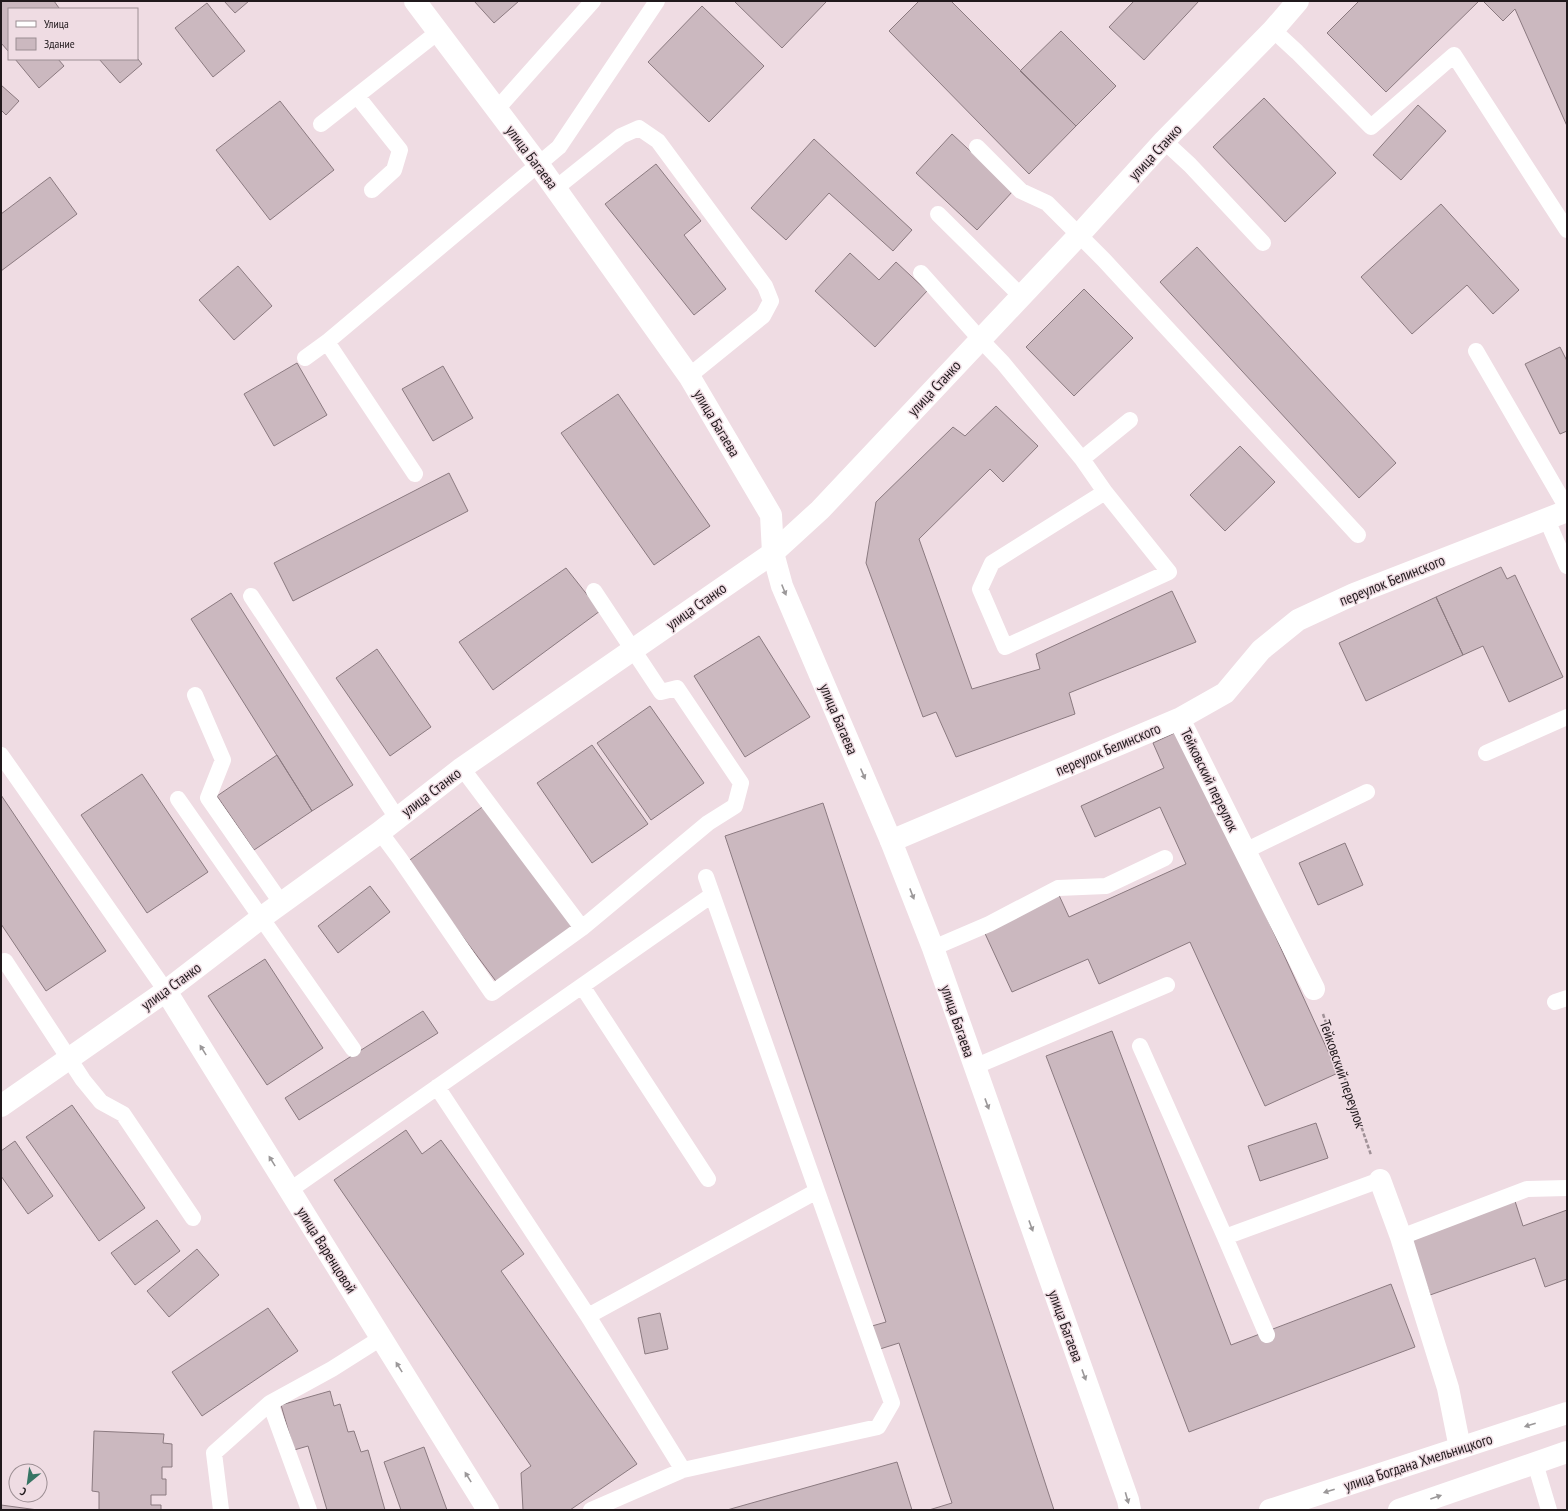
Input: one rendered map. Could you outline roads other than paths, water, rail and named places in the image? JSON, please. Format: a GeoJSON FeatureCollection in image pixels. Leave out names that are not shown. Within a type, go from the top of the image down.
{"type":"FeatureCollection","features":[{"type":"Feature","properties":{"kind":"street","name":"улица Багаева"},"geometry":{"type":"LineString","coordinates":[[415,1],[556,188],[689,376],[771,515],[773,553],[782,586],[891,841],[933,948],[1128,1500],[1130,1510]]}},
{"type":"Feature","properties":{"kind":"street","name":"улица Станко"},"geometry":{"type":"LineString","coordinates":[[1,1106],[166,991],[262,918],[380,832],[462,768],[773,553],[820,510],[1079,235],[1164,141],[1274,30],[1298,1]]}},
{"type":"Feature","properties":{"kind":"street","name":"переулок Белинского"},"geometry":{"type":"LineString","coordinates":[[891,841],[1179,719],[1224,692],[1261,650],[1298,620],[1354,594],[1547,520],[1567,510]]}},
{"type":"Feature","properties":{"kind":"street","name":"Тейковский переулок"},"geometry":{"type":"LineString","coordinates":[[1179,719],[1314,989]]}},
{"type":"Feature","properties":{"kind":"street","name":"улица Варенцовой"},"geometry":{"type":"LineString","coordinates":[[166,991],[488,1510]]}},
{"type":"Feature","properties":{"kind":"street"},"geometry":{"type":"LineString","coordinates":[[1380,1180],[1401,1237],[1448,1388],[1460,1448]]}},
{"type":"Feature","properties":{"kind":"street","name":"улица Богдана Хмельницкого"},"geometry":{"type":"LineString","coordinates":[[1270,1510],[1567,1413]]}},
{"type":"Feature","properties":{"kind":"street"},"geometry":{"type":"LineString","coordinates":[[1399,1510],[1567,1452]]}},
{"type":"Feature","properties":{"kind":"lane"},"geometry":{"type":"LineString","coordinates":[[496,109],[593,1]]}},
{"type":"Feature","properties":{"kind":"lane"},"geometry":{"type":"LineString","coordinates":[[304,358],[327,342],[559,147],[656,1]]}},
{"type":"Feature","properties":{"kind":"lane"},"geometry":{"type":"LineString","coordinates":[[1274,30],[1372,127],[1454,55],[1567,230]]}},
{"type":"Feature","properties":{"kind":"lane"},"geometry":{"type":"LineString","coordinates":[[321,124],[438,32]]}},
{"type":"Feature","properties":{"kind":"lane"},"geometry":{"type":"LineString","coordinates":[[357,96],[400,150],[394,170],[372,190]]}},
{"type":"Feature","properties":{"kind":"lane"},"geometry":{"type":"LineString","coordinates":[[556,188],[621,136],[639,128],[658,141],[765,286],[771,301],[763,316],[689,376]]}},
{"type":"Feature","properties":{"kind":"lane"},"geometry":{"type":"LineString","coordinates":[[1164,141],[1190,165],[1263,243]]}},
{"type":"Feature","properties":{"kind":"lane"},"geometry":{"type":"LineString","coordinates":[[977,147],[1021,191],[1047,203],[1079,235],[1358,535]]}},
{"type":"Feature","properties":{"kind":"lane"},"geometry":{"type":"LineString","coordinates":[[938,214],[1021,296]]}},
{"type":"Feature","properties":{"kind":"lane"},"geometry":{"type":"LineString","coordinates":[[921,273],[980,339],[1004,363],[1082,459],[1105,492],[1169,572],[1005,646],[980,589],[992,564],[1105,492]]}},
{"type":"Feature","properties":{"kind":"lane"},"geometry":{"type":"LineString","coordinates":[[327,342],[415,474]]}},
{"type":"Feature","properties":{"kind":"lane"},"geometry":{"type":"LineString","coordinates":[[1476,351],[1567,510]]}},
{"type":"Feature","properties":{"kind":"lane"},"geometry":{"type":"LineString","coordinates":[[1082,459],[1130,420]]}},
{"type":"Feature","properties":{"kind":"lane"},"geometry":{"type":"LineString","coordinates":[[1547,520],[1567,566]]}},
{"type":"Feature","properties":{"kind":"lane"},"geometry":{"type":"LineString","coordinates":[[380,832],[492,993],[582,928],[708,823],[735,806],[740,783],[677,688],[661,692],[594,591]]}},
{"type":"Feature","properties":{"kind":"lane"},"geometry":{"type":"LineString","coordinates":[[251,596],[397,818]]}},
{"type":"Feature","properties":{"kind":"lane"},"geometry":{"type":"LineString","coordinates":[[195,695],[223,760],[208,798],[282,904]]}},
{"type":"Feature","properties":{"kind":"lane"},"geometry":{"type":"LineString","coordinates":[[1486,752],[1567,717]]}},
{"type":"Feature","properties":{"kind":"lane"},"geometry":{"type":"LineString","coordinates":[[1,755],[166,991]]}},
{"type":"Feature","properties":{"kind":"lane"},"geometry":{"type":"LineString","coordinates":[[462,768],[582,928]]}},
{"type":"Feature","properties":{"kind":"lane"},"geometry":{"type":"LineString","coordinates":[[1245,851],[1367,792]]}},
{"type":"Feature","properties":{"kind":"lane"},"geometry":{"type":"LineString","coordinates":[[178,799],[353,1049]]}},
{"type":"Feature","properties":{"kind":"lane"},"geometry":{"type":"LineString","coordinates":[[933,948],[989,924],[1058,888],[1106,886],[1165,858]]}},
{"type":"Feature","properties":{"kind":"lane"},"geometry":{"type":"LineString","coordinates":[[591,1510],[683,1470],[878,1427],[892,1402],[706,877]]}},
{"type":"Feature","properties":{"kind":"lane"},"geometry":{"type":"LineString","coordinates":[[290,1190],[712,895]]}},
{"type":"Feature","properties":{"kind":"lane"},"geometry":{"type":"LineString","coordinates":[[5,961],[83,1080],[101,1102],[123,1114],[193,1218]]}},
{"type":"Feature","properties":{"kind":"lane"},"geometry":{"type":"LineString","coordinates":[[974,1067],[1167,985]]}},
{"type":"Feature","properties":{"kind":"lane"},"geometry":{"type":"LineString","coordinates":[[582,986],[708,1179]]}},
{"type":"Feature","properties":{"kind":"lane"},"geometry":{"type":"LineString","coordinates":[[1140,1046],[1226,1238],[1267,1335]]}},
{"type":"Feature","properties":{"kind":"lane"},"geometry":{"type":"LineString","coordinates":[[437,1087],[588,1316],[683,1470]]}},
{"type":"Feature","properties":{"kind":"lane"},"geometry":{"type":"LineString","coordinates":[[1226,1238],[1380,1180]]}},
{"type":"Feature","properties":{"kind":"lane"},"geometry":{"type":"LineString","coordinates":[[1401,1237],[1527,1189],[1567,1188]]}},
{"type":"Feature","properties":{"kind":"lane"},"geometry":{"type":"LineString","coordinates":[[588,1316],[816,1191]]}},
{"type":"Feature","properties":{"kind":"lane"},"geometry":{"type":"LineString","coordinates":[[221,1510],[214,1453],[270,1403],[332,1369],[381,1338]]}},
{"type":"Feature","properties":{"kind":"lane"},"geometry":{"type":"LineString","coordinates":[[270,1403],[309,1510]]}},
{"type":"Feature","properties":{"kind":"lane"},"geometry":{"type":"LineString","coordinates":[[1535,1463],[1550,1510]]}}]}
